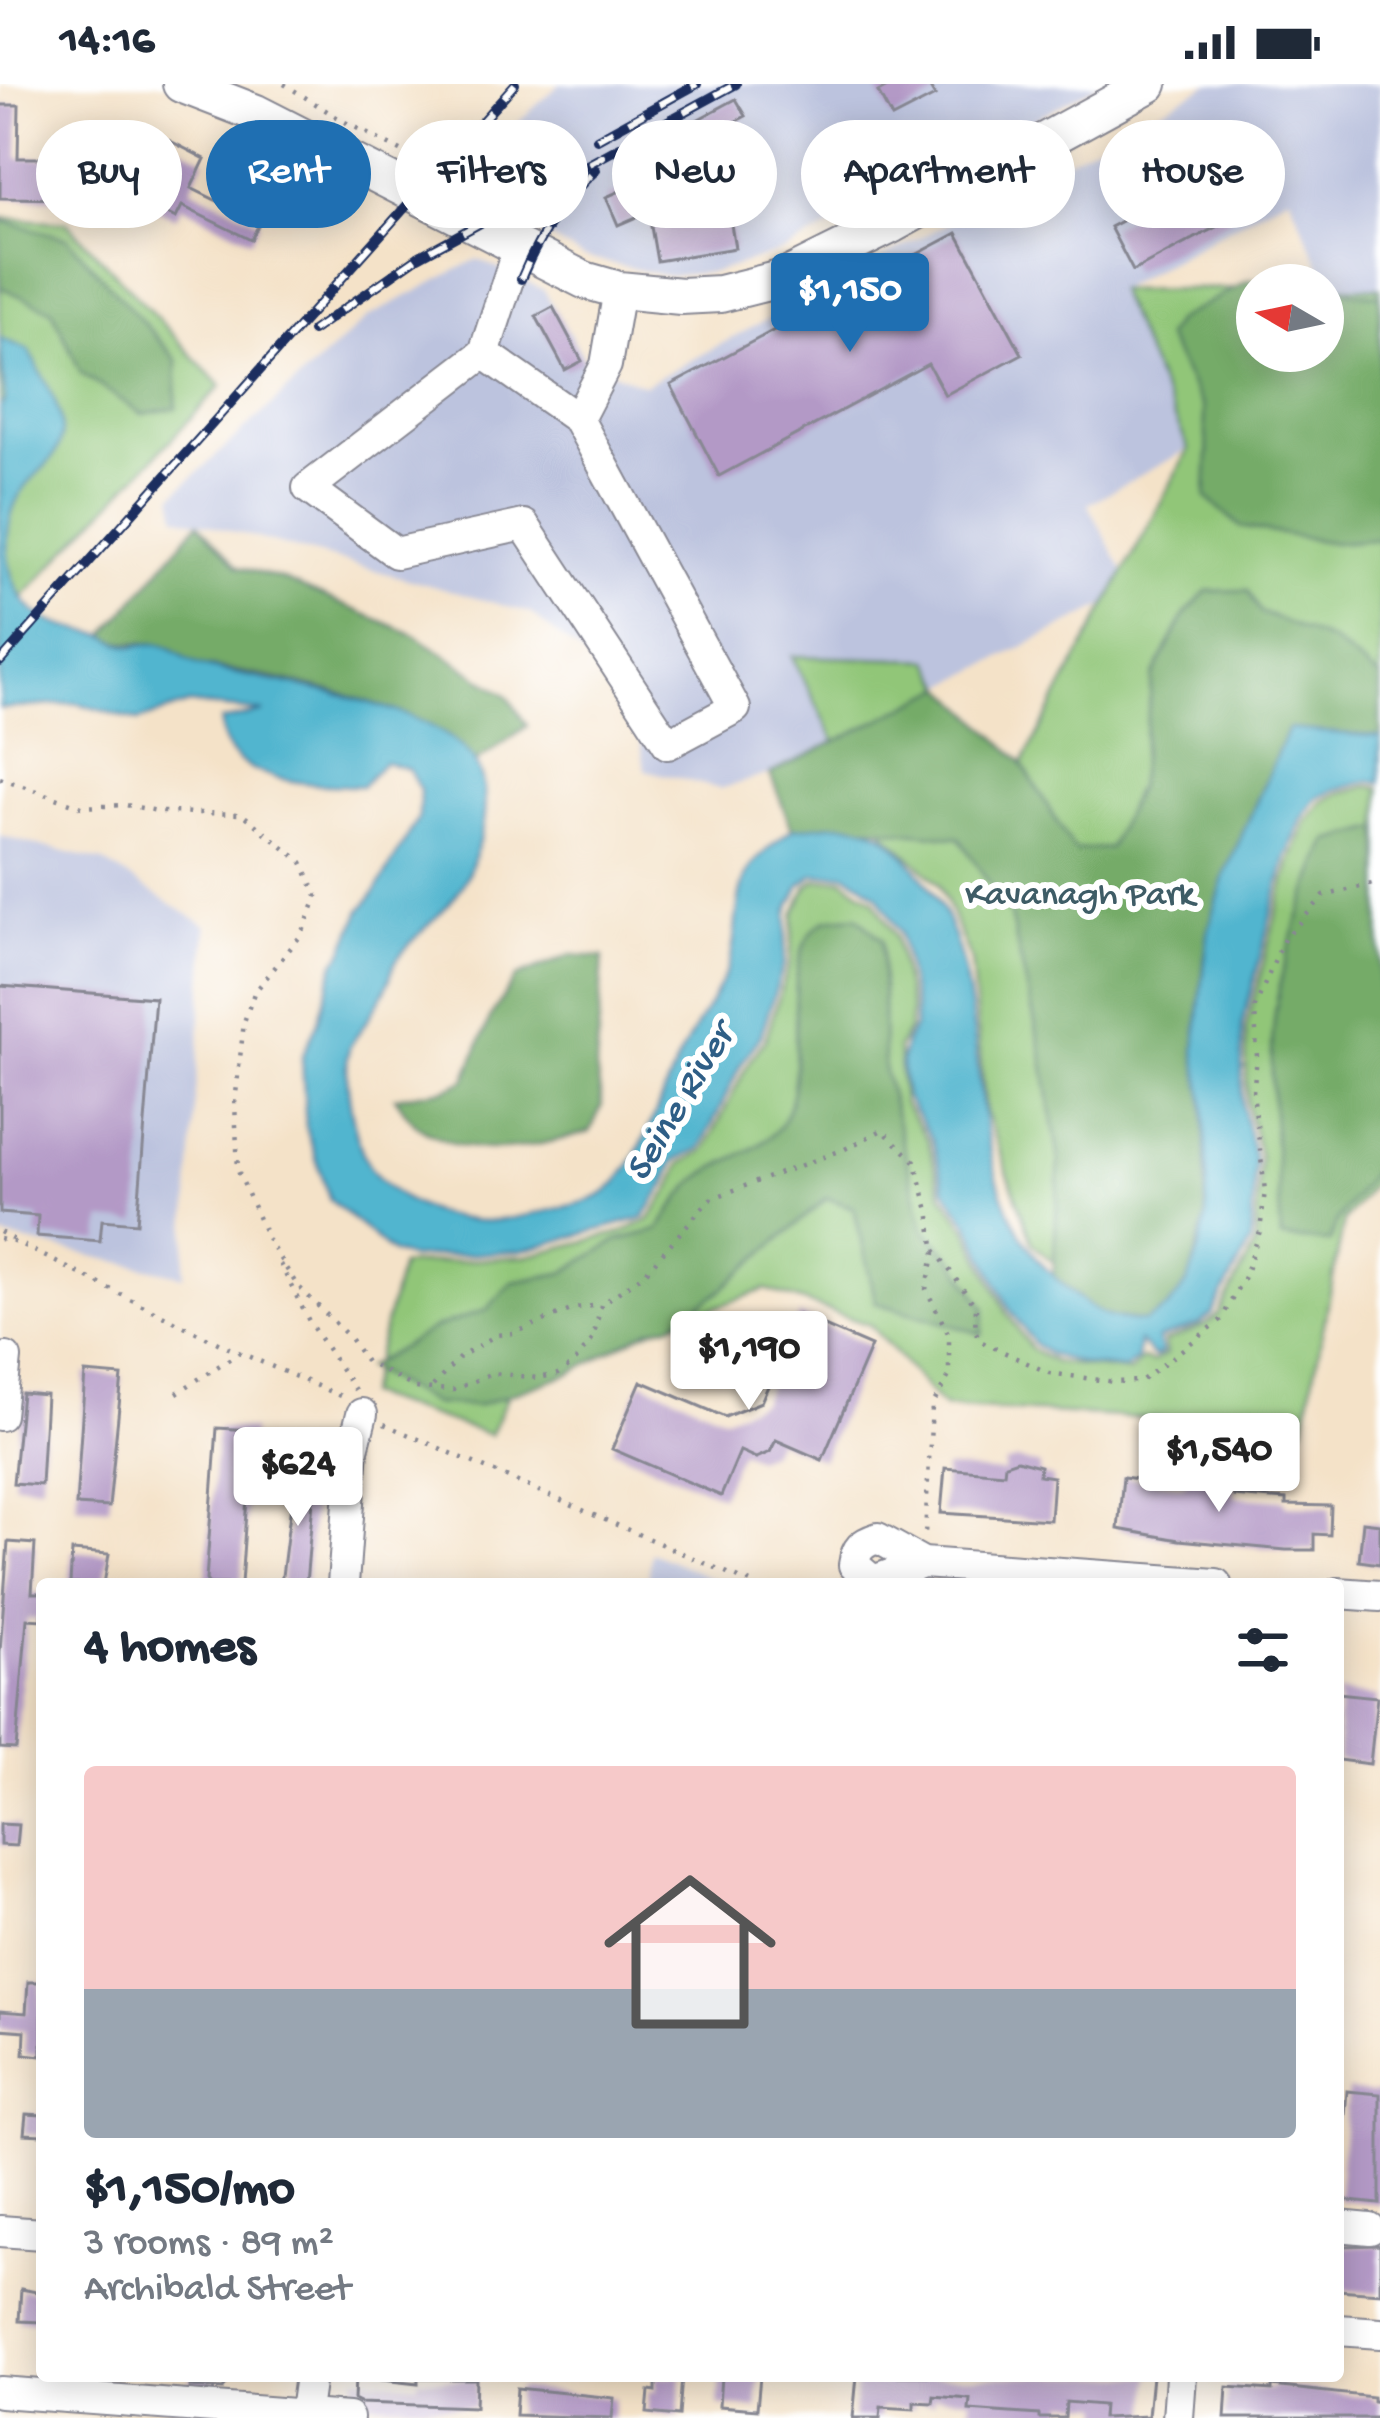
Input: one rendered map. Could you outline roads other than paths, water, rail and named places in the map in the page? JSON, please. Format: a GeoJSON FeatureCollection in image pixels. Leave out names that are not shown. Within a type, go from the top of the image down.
{"type":"FeatureCollection","features":[{"type":"Feature","properties":{"kind":"main road"},"geometry":{"type":"LineString","coordinates":[[181,84],[254,98],[518,249],[584,280],[651,296],[720,294],[784,278],[1149,84]]}},
{"type":"Feature","properties":{"kind":"street"},"geometry":{"type":"LineString","coordinates":[[484,353],[578,419],[735,708],[668,744],[524,525],[396,553],[308,488],[484,353],[518,249]]}},
{"type":"Feature","properties":{"kind":"street"},"geometry":{"type":"LineString","coordinates":[[578,419],[606,365],[619,290]]}},
{"type":"Feature","properties":{"kind":"street"},"geometry":{"type":"LineString","coordinates":[[0,1415],[6,1358]]}},
{"type":"Feature","properties":{"kind":"street"},"geometry":{"type":"LineString","coordinates":[[343,1578],[352,1449],[362,1414]]}},
{"type":"Feature","properties":{"kind":"street"},"geometry":{"type":"LineString","coordinates":[[923,1563],[1132,1578]]}},
{"type":"Feature","properties":{"kind":"street"},"geometry":{"type":"LineString","coordinates":[[1344,1593],[1380,1596]]}},
{"type":"Feature","properties":{"kind":"street"},"geometry":{"type":"LineString","coordinates":[[1344,2227],[1370,2229]]}},
{"type":"Feature","properties":{"kind":"street"},"geometry":{"type":"LineString","coordinates":[[0,2230],[36,2233]]}},
{"type":"Feature","properties":{"kind":"street"},"geometry":{"type":"LineString","coordinates":[[1344,2330],[1380,2333]]}},
{"type":"Feature","properties":{"kind":"street"},"geometry":{"type":"LineString","coordinates":[[304,2416],[309,2382]]}},
{"type":"Feature","properties":{"kind":"street"},"geometry":{"type":"LineString","coordinates":[[1178,2418],[1181,2382]]}},
{"type":"Feature","properties":{"kind":"street"},"geometry":{"type":"LineString","coordinates":[[0,2392],[348,2418]]}},
{"type":"Feature","properties":{"kind":"water","name":"Seine River"},"geometry":{"type":"Polygon","coordinates":[[[0,338],[29,350],[61,420],[58,448],[23,490],[10,518],[10,567],[28,605],[56,624],[124,645],[160,644],[199,665],[402,713],[439,731],[467,753],[482,780],[484,817],[466,878],[396,961],[383,994],[349,1048],[352,1112],[366,1160],[396,1193],[440,1214],[487,1221],[510,1218],[593,1199],[615,1184],[638,1150],[682,1052],[726,972],[741,890],[752,866],[792,829],[854,825],[879,833],[895,845],[944,913],[962,965],[973,1021],[987,1135],[1001,1190],[1025,1241],[1064,1286],[1092,1308],[1109,1317],[1144,1322],[1169,1307],[1188,1282],[1206,1217],[1204,1099],[1195,1052],[1208,932],[1225,874],[1288,729],[1380,737],[1380,783],[1337,789],[1316,799],[1286,859],[1242,1026],[1242,1105],[1255,1162],[1251,1242],[1212,1314],[1200,1324],[1158,1339],[1162,1352],[1154,1357],[1139,1341],[1137,1360],[1126,1369],[1050,1355],[1034,1344],[1009,1308],[969,1224],[945,1189],[932,1139],[906,1098],[901,1062],[914,1028],[915,1010],[900,933],[878,896],[845,874],[813,875],[801,885],[788,911],[784,964],[761,1035],[740,1066],[701,1148],[675,1161],[643,1218],[521,1251],[411,1258],[392,1253],[330,1200],[306,1128],[302,1057],[336,960],[419,817],[420,790],[408,769],[384,762],[362,786],[298,782],[253,769],[224,742],[221,721],[264,712],[189,704],[138,721],[77,703],[0,709],[0,408],[5,399],[0,338]]]}},
{"type":"Feature","properties":{"kind":"railway"},"geometry":{"type":"LineString","coordinates":[[0,662],[515,84]]}},
{"type":"Feature","properties":{"kind":"railway"},"geometry":{"type":"LineString","coordinates":[[597,139],[697,84]]}},
{"type":"Feature","properties":{"kind":"railway"},"geometry":{"type":"LineString","coordinates":[[312,331],[418,257],[736,84]]}},
{"type":"Feature","properties":{"kind":"railway"},"geometry":{"type":"LineString","coordinates":[[521,279],[552,220],[596,170]]}},
{"type":"Feature","properties":{"kind":"park label","name":"Kavanagh Park"},"geometry":{"type":"Point","coordinates":[1080,896]}}]}
